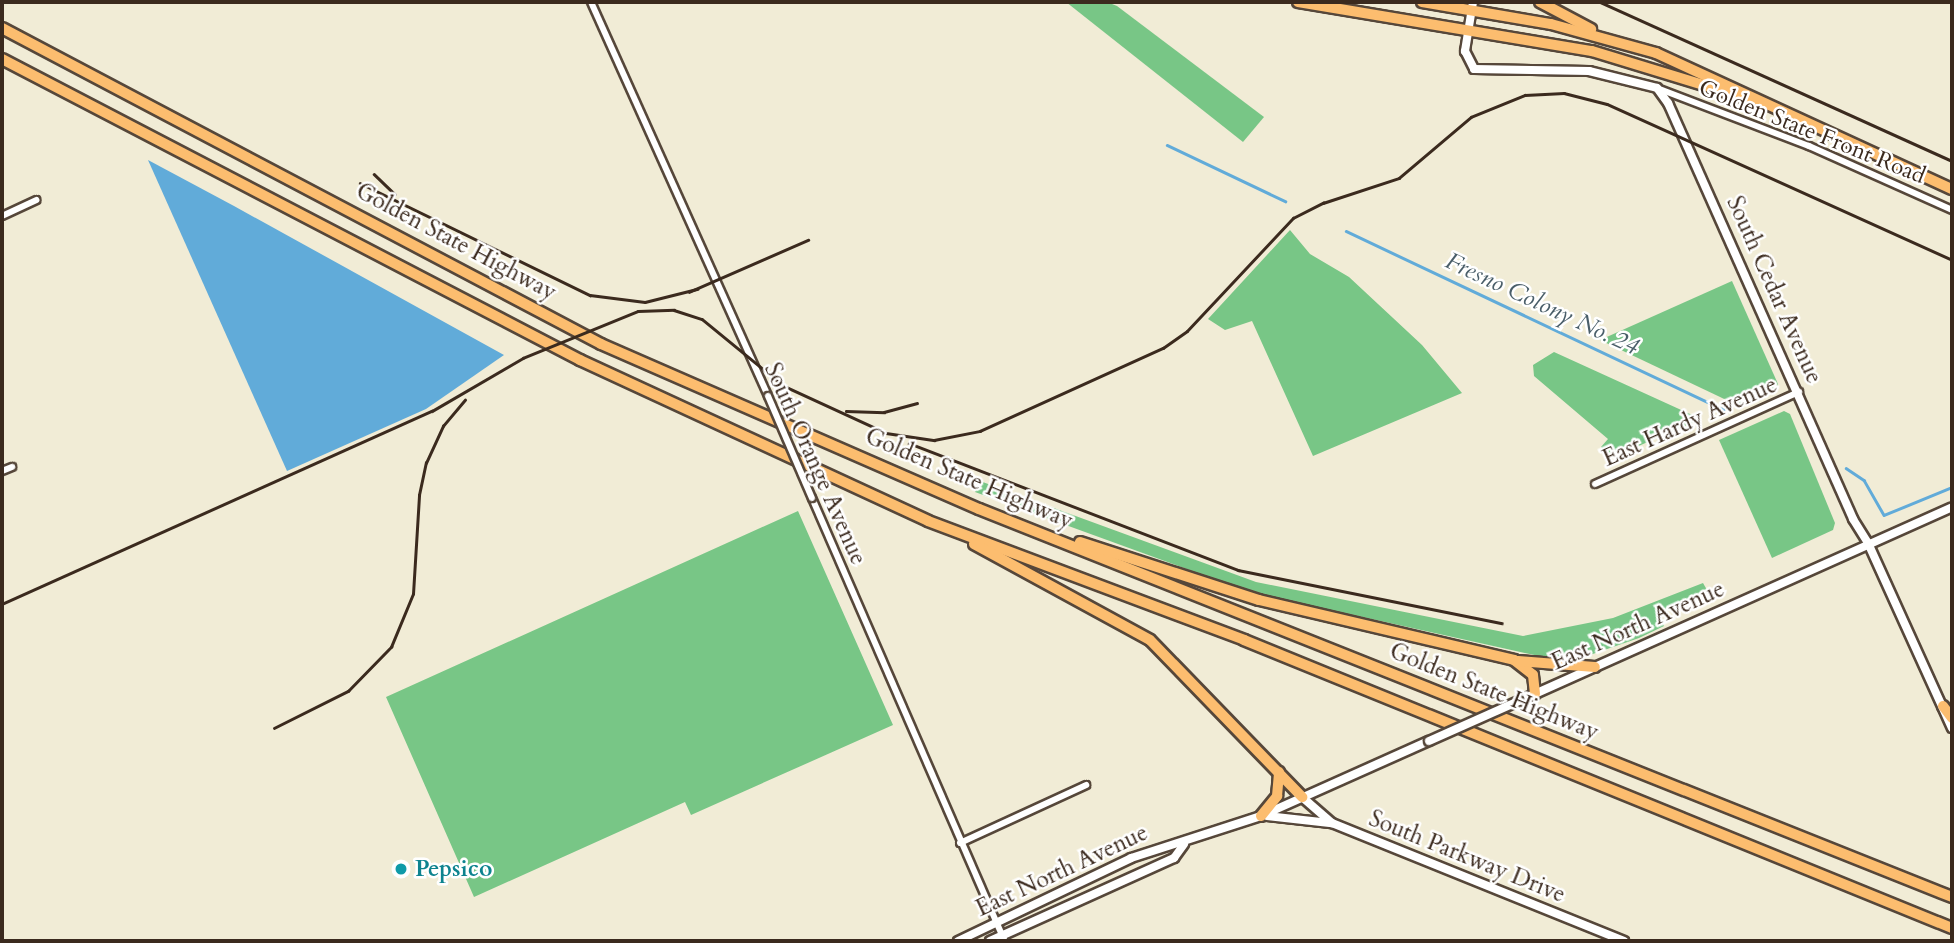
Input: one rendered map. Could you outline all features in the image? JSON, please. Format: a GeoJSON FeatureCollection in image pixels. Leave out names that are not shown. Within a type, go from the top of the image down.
{"type":"FeatureCollection","features":[{"type":"Feature","properties":{"kind":"highway","name":"Golden State Highway"},"geometry":{"type":"LineString","coordinates":[[2,28],[601,344],[979,509],[1952,897]]}},
{"type":"Feature","properties":{"kind":"highway","name":"Golden State Highway"},"geometry":{"type":"LineString","coordinates":[[2,59],[580,360],[928,521],[1244,640],[1952,928]]}},
{"type":"Feature","properties":{"kind":"highway"},"geometry":{"type":"LineString","coordinates":[[979,509],[1259,600],[1514,660],[1595,667]]}},
{"type":"Feature","properties":{"kind":"highway"},"geometry":{"type":"LineString","coordinates":[[928,521],[1135,629],[1168,655],[1303,797]]}},
{"type":"Feature","properties":{"kind":"highway"},"geometry":{"type":"LineString","coordinates":[[1514,660],[1533,675],[1535,694]]}},
{"type":"Feature","properties":{"kind":"highway"},"geometry":{"type":"LineString","coordinates":[[1943,706],[1952,718]]}},
{"type":"Feature","properties":{"kind":"highway"},"geometry":{"type":"LineString","coordinates":[[1261,816],[1278,796],[1279,772]]}},
{"type":"Feature","properties":{"kind":"main road"},"geometry":{"type":"LineString","coordinates":[[1298,2],[1471,15],[1603,36],[1682,62],[1952,189]]}},
{"type":"Feature","properties":{"kind":"main road"},"geometry":{"type":"LineString","coordinates":[[1422,2],[1619,58],[1775,108]]}},
{"type":"Feature","properties":{"kind":"main road"},"geometry":{"type":"LineString","coordinates":[[1541,2],[1603,36]]}},
{"type":"Feature","properties":{"kind":"street","name":"South Orange Avenue"},"geometry":{"type":"LineString","coordinates":[[591,2],[768,396],[960,843],[1004,938]]}},
{"type":"Feature","properties":{"kind":"street"},"geometry":{"type":"LineString","coordinates":[[1471,15],[1466,60],[1482,72],[1566,68],[1657,88]]}},
{"type":"Feature","properties":{"kind":"street","name":"Golden State Front Road"},"geometry":{"type":"LineString","coordinates":[[1657,88],[1809,146],[1952,210]]}},
{"type":"Feature","properties":{"kind":"street","name":"South Cedar Avenue"},"geometry":{"type":"LineString","coordinates":[[1657,88],[1675,116],[1853,519],[1868,543],[1952,728]]}},
{"type":"Feature","properties":{"kind":"street"},"geometry":{"type":"LineString","coordinates":[[2,216],[37,200]]}},
{"type":"Feature","properties":{"kind":"street","name":"East Hardy Avenue"},"geometry":{"type":"LineString","coordinates":[[1595,484],[1799,392]]}},
{"type":"Feature","properties":{"kind":"street"},"geometry":{"type":"LineString","coordinates":[[2,471],[12,467]]}},
{"type":"Feature","properties":{"kind":"street","name":"East North Avenue"},"geometry":{"type":"LineString","coordinates":[[958,941],[1131,858],[1167,843],[1184,844],[1261,816],[1952,507]]}},
{"type":"Feature","properties":{"kind":"street"},"geometry":{"type":"LineString","coordinates":[[960,843],[1086,785]]}},
{"type":"Feature","properties":{"kind":"street","name":"South Parkway Drive"},"geometry":{"type":"LineString","coordinates":[[1303,797],[1332,823],[1624,941]]}},
{"type":"Feature","properties":{"kind":"street"},"geometry":{"type":"LineString","coordinates":[[1261,816],[1332,823]]}},
{"type":"Feature","properties":{"kind":"street","name":"East North Avenue"},"geometry":{"type":"LineString","coordinates":[[990,941],[1004,938],[1174,858],[1184,844]]}},
{"type":"Feature","properties":{"kind":"green space"},"geometry":{"type":"Polygon","coordinates":[[[1066,2],[1107,2],[1117,6],[1264,117],[1243,142],[1066,2]]]}},
{"type":"Feature","properties":{"kind":"green space"},"geometry":{"type":"Polygon","coordinates":[[[1290,230],[1310,254],[1349,277],[1422,345],[1462,393],[1313,456],[1252,321],[1225,330],[1208,319],[1290,230]]]}},
{"type":"Feature","properties":{"kind":"green space"},"geometry":{"type":"Polygon","coordinates":[[[1732,281],[1778,384],[1775,390],[1739,406],[1600,340],[1732,281]]]}},
{"type":"Feature","properties":{"kind":"green space"},"geometry":{"type":"Polygon","coordinates":[[[1554,352],[1701,419],[1613,457],[1601,447],[1608,439],[1534,376],[1533,365],[1554,352]]]}},
{"type":"Feature","properties":{"kind":"green space"},"geometry":{"type":"Polygon","coordinates":[[[1784,411],[1790,414],[1835,523],[1833,530],[1772,558],[1719,440],[1784,411]]]}},
{"type":"Feature","properties":{"kind":"green space"},"geometry":{"type":"Polygon","coordinates":[[[980,481],[1256,582],[1523,636],[1613,618],[1703,583],[1707,590],[1658,612],[1664,626],[1639,638],[1587,656],[1557,660],[1250,592],[975,492],[980,481]]]}},
{"type":"Feature","properties":{"kind":"green space"},"geometry":{"type":"Polygon","coordinates":[[[798,511],[893,725],[691,815],[685,802],[474,897],[386,697],[798,511]]]}},
{"type":"Feature","properties":{"kind":"water"},"geometry":{"type":"Polygon","coordinates":[[[148,160],[504,355],[426,409],[287,471],[148,160]]]}},
{"type":"Feature","properties":{"kind":"waterway","name":"Fresno Colony No. 24"},"geometry":{"type":"LineString","coordinates":[[1167,145],[1285,201]]}},
{"type":"Feature","properties":{"kind":"waterway","name":"Fresno Colony No. 24"},"geometry":{"type":"LineString","coordinates":[[1346,231],[1724,410]]}},
{"type":"Feature","properties":{"kind":"waterway","name":"Fresno Colony No. 24"},"geometry":{"type":"LineString","coordinates":[[1846,468],[1864,480],[1884,515],[1952,487]]}},
{"type":"Feature","properties":{"kind":"railway"},"geometry":{"type":"LineString","coordinates":[[1600,2],[1952,161]]}},
{"type":"Feature","properties":{"kind":"railway"},"geometry":{"type":"LineString","coordinates":[[2,604],[432,411],[523,358],[638,311],[674,310],[702,319],[784,386],[886,433],[934,440],[980,431],[1163,348],[1187,331],[1293,218],[1323,203],[1399,178],[1471,117],[1525,95],[1564,93],[1607,104],[1952,260]]}},
{"type":"Feature","properties":{"kind":"railway"},"geometry":{"type":"LineString","coordinates":[[374,174],[395,194]]}},
{"type":"Feature","properties":{"kind":"railway"},"geometry":{"type":"LineString","coordinates":[[360,183],[590,295],[645,302],[697,289]]}},
{"type":"Feature","properties":{"kind":"railway"},"geometry":{"type":"LineString","coordinates":[[689,292],[808,240]]}},
{"type":"Feature","properties":{"kind":"railway"},"geometry":{"type":"LineString","coordinates":[[274,728],[348,691],[391,647],[413,594],[419,495],[426,463],[443,426],[465,400]]}},
{"type":"Feature","properties":{"kind":"railway"},"geometry":{"type":"LineString","coordinates":[[846,411],[884,412],[917,403]]}},
{"type":"Feature","properties":{"kind":"railway"},"geometry":{"type":"LineString","coordinates":[[909,443],[1238,570],[1502,623]]}},
{"type":"Feature","properties":{"kind":"place","name":"Pepsico"},"geometry":{"type":"Point","coordinates":[401,869]}}]}
